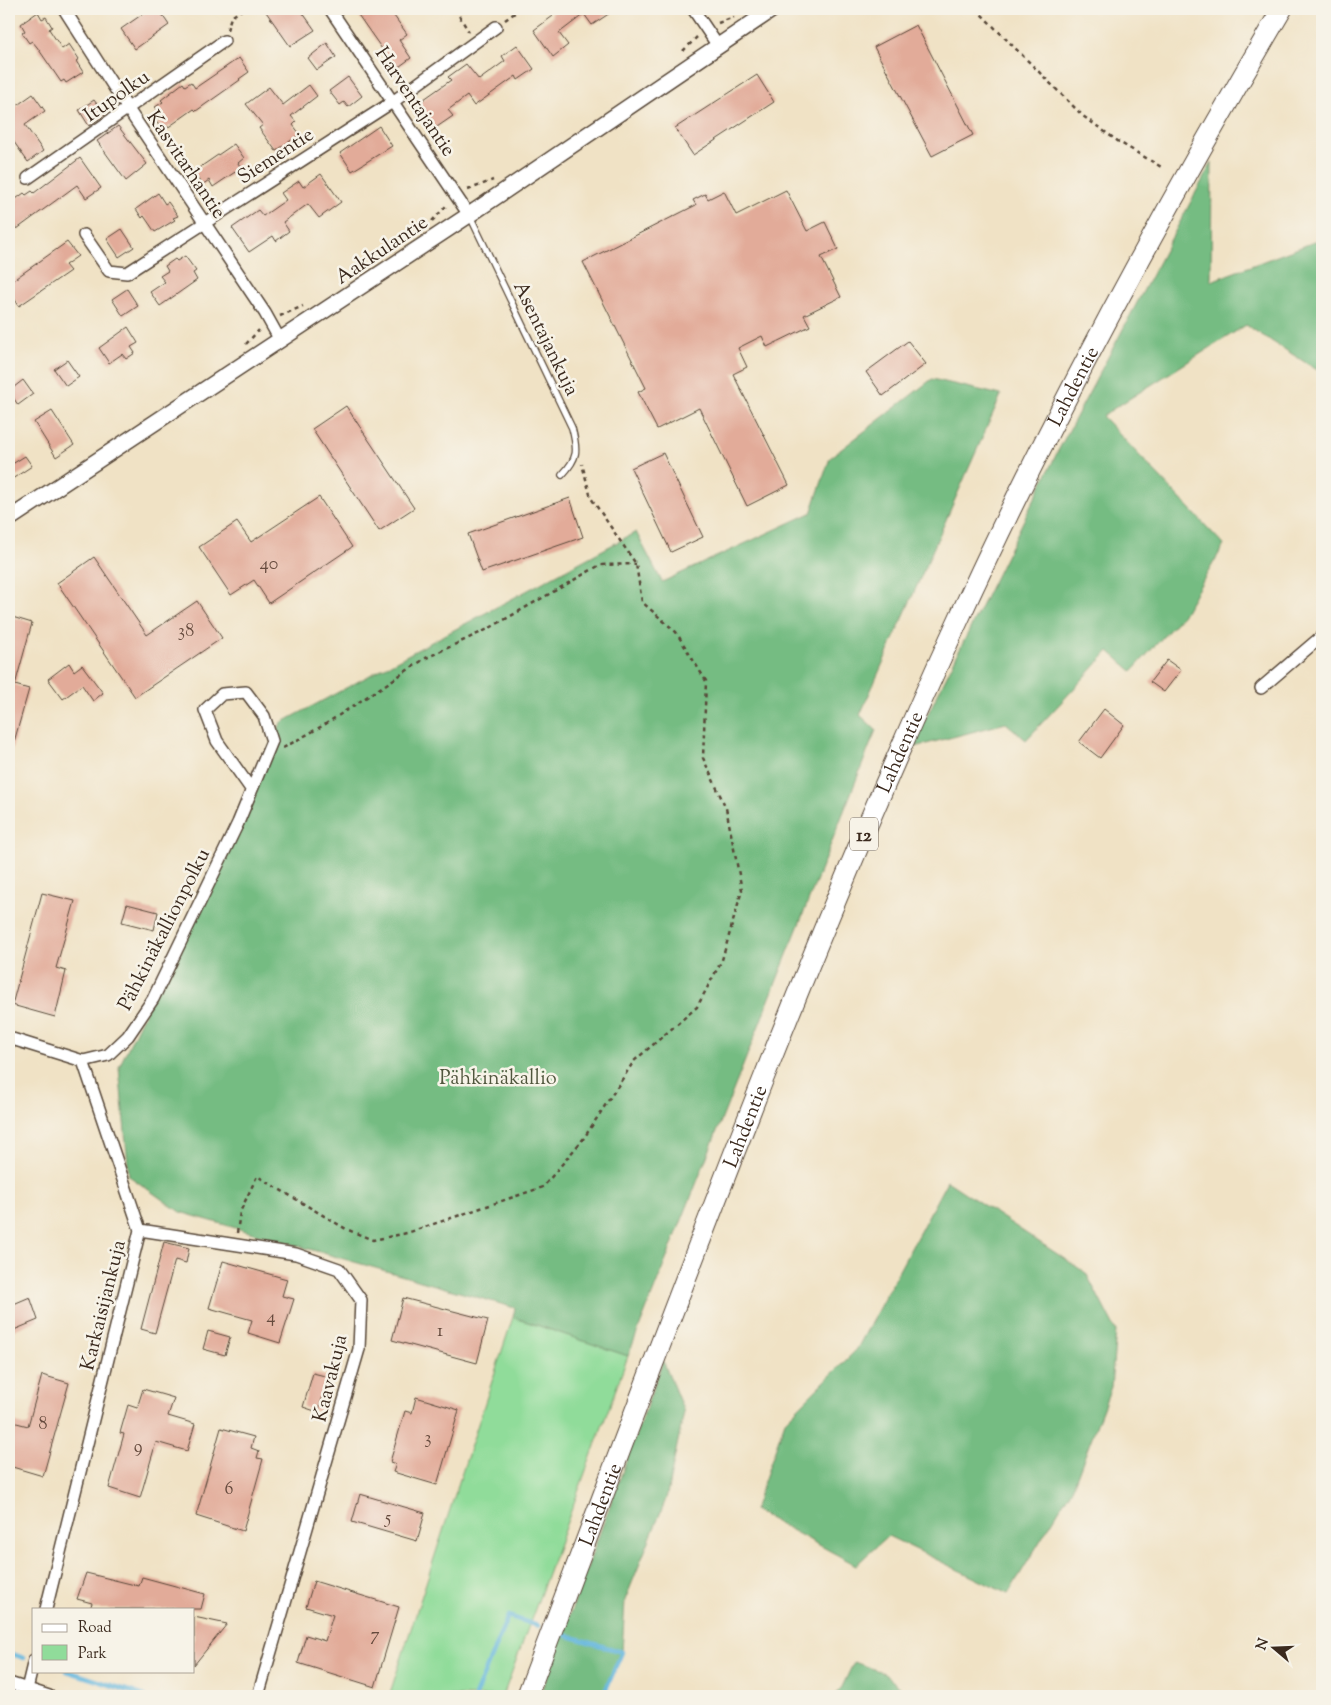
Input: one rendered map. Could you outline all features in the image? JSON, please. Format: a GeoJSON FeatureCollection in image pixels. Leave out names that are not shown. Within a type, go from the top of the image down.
{"type":"FeatureCollection","features":[{"type":"Feature","properties":{"kind":"highway","name":"Lahdentie"},"geometry":{"type":"LineString","coordinates":[[526,1696],[745,1125],[864,835],[956,625],[1076,376],[1179,186],[1282,9]]}},
{"type":"Feature","properties":{"kind":"street","name":"Kasvitarhantie"},"geometry":{"type":"LineString","coordinates":[[64,9],[128,110],[265,313],[280,340]]}},
{"type":"Feature","properties":{"kind":"street","name":"Harventajantie"},"geometry":{"type":"LineString","coordinates":[[330,9],[470,215]]}},
{"type":"Feature","properties":{"kind":"street"},"geometry":{"type":"LineString","coordinates":[[693,9],[718,46]]}},
{"type":"Feature","properties":{"kind":"street","name":"Aakkulantie"},"geometry":{"type":"LineString","coordinates":[[9,519],[470,215],[773,9]]}},
{"type":"Feature","properties":{"kind":"street","name":"Siementie"},"geometry":{"type":"LineString","coordinates":[[84,235],[109,271],[127,273],[394,101],[496,27]]}},
{"type":"Feature","properties":{"kind":"street","name":"Itupolku"},"geometry":{"type":"LineString","coordinates":[[28,178],[128,110],[224,41]]}},
{"type":"Feature","properties":{"kind":"street"},"geometry":{"type":"LineString","coordinates":[[1261,688],[1322,636]]}},
{"type":"Feature","properties":{"kind":"street","name":"Pähkinäkallionpolku"},"geometry":{"type":"LineString","coordinates":[[83,1061],[108,1055],[128,1036],[153,999],[238,823],[272,741],[264,716],[246,692],[222,694],[205,710],[217,741],[251,789]]}},
{"type":"Feature","properties":{"kind":"street"},"geometry":{"type":"LineString","coordinates":[[9,1038],[83,1061]]}},
{"type":"Feature","properties":{"kind":"street","name":"Karkaisijankuja"},"geometry":{"type":"LineString","coordinates":[[46,1608],[140,1230],[83,1061]]}},
{"type":"Feature","properties":{"kind":"street","name":"Kaavakuja"},"geometry":{"type":"LineString","coordinates":[[140,1230],[296,1254],[339,1268],[361,1300],[360,1349],[258,1696]]}},
{"type":"Feature","properties":{"kind":"street"},"geometry":{"type":"LineString","coordinates":[[27,1689],[32,1668]]}},
{"type":"Feature","properties":{"kind":"street"},"geometry":{"type":"LineString","coordinates":[[9,1683],[49,1696]]}},
{"type":"Feature","properties":{"kind":"lane","name":"Asentajankuja"},"geometry":{"type":"LineString","coordinates":[[470,215],[572,428],[577,447]]}},
{"type":"Feature","properties":{"kind":"lane"},"geometry":{"type":"LineString","coordinates":[[562,475],[573,463],[577,447]]}},
{"type":"Feature","properties":{"kind":"path"},"geometry":{"type":"LineString","coordinates":[[224,41],[231,17],[243,9]]}},
{"type":"Feature","properties":{"kind":"path"},"geometry":{"type":"LineString","coordinates":[[454,9],[476,42]]}},
{"type":"Feature","properties":{"kind":"path"},"geometry":{"type":"LineString","coordinates":[[496,27],[520,9]]}},
{"type":"Feature","properties":{"kind":"path"},"geometry":{"type":"LineString","coordinates":[[976,9],[1083,116],[1119,142],[1164,168]]}},
{"type":"Feature","properties":{"kind":"path"},"geometry":{"type":"LineString","coordinates":[[235,1244],[240,1212],[257,1176],[346,1229],[373,1240],[408,1232],[543,1187],[584,1138],[634,1062],[697,1007],[722,960],[742,890],[726,808],[703,758],[706,681],[676,632],[642,602],[636,564],[591,498],[577,447]]}},
{"type":"Feature","properties":{"kind":"path"},"geometry":{"type":"LineString","coordinates":[[266,755],[288,746],[324,725],[426,658],[488,629],[600,565],[636,564]]}},
{"type":"Feature","properties":{"kind":"green space"},"geometry":{"type":"Polygon","coordinates":[[[1212,162],[1211,281],[1322,239],[1322,373],[1246,325],[1102,416],[1224,545],[1182,616],[1132,671],[1109,651],[1026,740],[1006,723],[911,748],[1058,451],[1212,162]]]}},
{"type":"Feature","properties":{"kind":"green space","name":"Pähkinäkallio"},"geometry":{"type":"Polygon","coordinates":[[[932,379],[1001,395],[860,715],[876,730],[628,1356],[513,1317],[515,1308],[180,1212],[129,1176],[119,1067],[281,723],[636,532],[662,582],[811,513],[830,458],[932,379]]]}},
{"type":"Feature","properties":{"kind":"green space"},"geometry":{"type":"Polygon","coordinates":[[[947,1181],[1086,1273],[1116,1331],[1111,1387],[1073,1487],[1008,1594],[888,1536],[856,1565],[754,1510],[785,1421],[857,1349],[947,1181]]]}},
{"type":"Feature","properties":{"kind":"green space"},"geometry":{"type":"Polygon","coordinates":[[[513,1317],[628,1356],[503,1696],[389,1696],[513,1317]]]}},
{"type":"Feature","properties":{"kind":"green space"},"geometry":{"type":"Polygon","coordinates":[[[663,1361],[684,1412],[666,1499],[625,1600],[622,1652],[603,1696],[540,1696],[663,1361]]]}},
{"type":"Feature","properties":{"kind":"green space"},"geometry":{"type":"Polygon","coordinates":[[[854,1662],[882,1672],[910,1696],[834,1696],[842,1687],[854,1662]]]}},
{"type":"Feature","properties":{"kind":"building"},"geometry":{"type":"Polygon","coordinates":[[[150,9],[158,9],[169,25],[135,49],[121,29],[150,9]]]}},
{"type":"Feature","properties":{"kind":"building"},"geometry":{"type":"Polygon","coordinates":[[[264,9],[300,9],[315,30],[290,46],[264,9]]]}},
{"type":"Feature","properties":{"kind":"building"},"geometry":{"type":"Polygon","coordinates":[[[354,9],[389,9],[407,34],[399,40],[411,58],[396,69],[354,9]]]}},
{"type":"Feature","properties":{"kind":"building"},"geometry":{"type":"Polygon","coordinates":[[[558,9],[616,9],[592,25],[584,14],[559,33],[568,45],[553,57],[534,30],[553,16],[551,14],[558,9]]]}},
{"type":"Feature","properties":{"kind":"building"},"geometry":{"type":"Polygon","coordinates":[[[38,12],[42,19],[46,17],[52,27],[49,29],[62,49],[69,44],[79,59],[76,61],[83,72],[66,83],[64,80],[61,82],[37,47],[32,41],[29,43],[22,33],[25,31],[21,24],[38,12]]]}},
{"type":"Feature","properties":{"kind":"building"},"geometry":{"type":"Polygon","coordinates":[[[916,25],[973,135],[932,156],[874,47],[916,25]]]}},
{"type":"Feature","properties":{"kind":"building"},"geometry":{"type":"Polygon","coordinates":[[[327,43],[336,57],[317,70],[308,58],[327,43]]]}},
{"type":"Feature","properties":{"kind":"building"},"geometry":{"type":"Polygon","coordinates":[[[517,45],[534,69],[518,80],[516,76],[474,106],[467,96],[448,110],[453,116],[434,129],[417,104],[451,80],[448,77],[466,64],[479,80],[505,61],[502,56],[517,45]]]}},
{"type":"Feature","properties":{"kind":"building"},"geometry":{"type":"Polygon","coordinates":[[[239,58],[249,72],[196,111],[194,109],[163,131],[153,117],[159,112],[155,107],[163,102],[161,100],[183,83],[185,86],[191,82],[195,88],[239,58]]]}},
{"type":"Feature","properties":{"kind":"building"},"geometry":{"type":"Polygon","coordinates":[[[757,75],[774,102],[693,155],[675,128],[757,75]]]}},
{"type":"Feature","properties":{"kind":"building"},"geometry":{"type":"Polygon","coordinates":[[[348,77],[362,96],[348,107],[344,102],[340,105],[329,91],[348,77]]]}},
{"type":"Feature","properties":{"kind":"building"},"geometry":{"type":"Polygon","coordinates":[[[309,85],[317,96],[291,116],[296,122],[293,125],[300,134],[276,151],[259,128],[263,125],[246,104],[269,87],[283,105],[309,85]]]}},
{"type":"Feature","properties":{"kind":"building"},"geometry":{"type":"Polygon","coordinates":[[[33,94],[45,111],[25,125],[43,151],[28,162],[9,135],[9,111],[33,94]]]}},
{"type":"Feature","properties":{"kind":"building"},"geometry":{"type":"Polygon","coordinates":[[[94,100],[105,115],[89,126],[79,110],[94,100]]]}},
{"type":"Feature","properties":{"kind":"building"},"geometry":{"type":"Polygon","coordinates":[[[118,126],[147,164],[126,181],[97,141],[118,126]]]}},
{"type":"Feature","properties":{"kind":"building"},"geometry":{"type":"Polygon","coordinates":[[[379,126],[392,146],[352,171],[340,153],[379,126]]]}},
{"type":"Feature","properties":{"kind":"building"},"geometry":{"type":"Polygon","coordinates":[[[234,144],[244,158],[238,163],[241,168],[213,187],[209,180],[202,185],[193,172],[234,144]]]}},
{"type":"Feature","properties":{"kind":"building"},"geometry":{"type":"Polygon","coordinates":[[[80,158],[101,188],[86,198],[77,185],[17,229],[9,219],[9,204],[24,193],[26,195],[32,191],[34,193],[80,158]]]}},
{"type":"Feature","properties":{"kind":"building"},"geometry":{"type":"Polygon","coordinates":[[[321,174],[341,202],[319,218],[308,204],[283,222],[289,231],[276,241],[273,236],[249,252],[232,228],[258,210],[263,216],[286,200],[281,193],[299,181],[303,187],[321,174]]]}},
{"type":"Feature","properties":{"kind":"building"},"geometry":{"type":"Polygon","coordinates":[[[786,190],[807,231],[825,222],[838,249],[821,257],[841,297],[804,315],[810,326],[767,347],[762,336],[738,348],[747,367],[733,374],[789,485],[747,506],[699,408],[657,429],[638,392],[646,388],[583,262],[696,205],[693,200],[705,194],[708,199],[724,191],[736,215],[786,190]]]}},
{"type":"Feature","properties":{"kind":"building"},"geometry":{"type":"Polygon","coordinates":[[[158,193],[165,204],[168,202],[178,216],[173,218],[175,220],[155,232],[144,216],[142,218],[136,209],[158,193]]]}},
{"type":"Feature","properties":{"kind":"building"},"geometry":{"type":"Polygon","coordinates":[[[122,229],[134,247],[119,257],[107,239],[122,229]]]}},
{"type":"Feature","properties":{"kind":"building"},"geometry":{"type":"Polygon","coordinates":[[[67,242],[78,256],[65,265],[70,271],[19,306],[9,290],[9,283],[67,242]]]}},
{"type":"Feature","properties":{"kind":"building"},"geometry":{"type":"Polygon","coordinates":[[[185,256],[196,271],[193,273],[197,280],[160,306],[150,292],[165,282],[160,276],[168,271],[165,266],[175,259],[177,261],[185,256]]]}},
{"type":"Feature","properties":{"kind":"building"},"geometry":{"type":"Polygon","coordinates":[[[127,289],[138,306],[123,316],[112,299],[127,289]]]}},
{"type":"Feature","properties":{"kind":"building"},"geometry":{"type":"Polygon","coordinates":[[[128,327],[138,343],[131,347],[135,353],[126,359],[122,354],[109,363],[99,348],[128,327]]]}},
{"type":"Feature","properties":{"kind":"building"},"geometry":{"type":"Polygon","coordinates":[[[908,341],[926,364],[883,396],[866,372],[908,341]]]}},
{"type":"Feature","properties":{"kind":"building"},"geometry":{"type":"Polygon","coordinates":[[[67,360],[79,377],[66,386],[54,369],[67,360]]]}},
{"type":"Feature","properties":{"kind":"building"},"geometry":{"type":"Polygon","coordinates":[[[23,380],[33,394],[18,405],[9,391],[23,380]]]}},
{"type":"Feature","properties":{"kind":"building"},"geometry":{"type":"Polygon","coordinates":[[[346,406],[414,508],[379,531],[312,429],[346,406]]]}},
{"type":"Feature","properties":{"kind":"building"},"geometry":{"type":"Polygon","coordinates":[[[52,411],[74,445],[56,457],[34,422],[52,411]]]}},
{"type":"Feature","properties":{"kind":"building"},"geometry":{"type":"Polygon","coordinates":[[[663,453],[703,537],[671,552],[631,468],[663,453]]]}},
{"type":"Feature","properties":{"kind":"building"},"geometry":{"type":"Polygon","coordinates":[[[25,456],[32,466],[9,481],[9,466],[25,456]]]}},
{"type":"Feature","properties":{"kind":"building"},"geometry":{"type":"Polygon","coordinates":[[[319,497],[352,547],[269,603],[254,580],[231,595],[199,547],[237,522],[251,542],[319,497]]]}},
{"type":"Feature","properties":{"kind":"building"},"geometry":{"type":"Polygon","coordinates":[[[570,498],[583,537],[482,572],[468,534],[570,498]]]}},
{"type":"Feature","properties":{"kind":"building"},"geometry":{"type":"Polygon","coordinates":[[[94,557],[147,635],[197,601],[222,638],[135,697],[57,583],[94,557]]]}},
{"type":"Feature","properties":{"kind":"building"},"geometry":{"type":"Polygon","coordinates":[[[9,616],[32,623],[15,685],[29,689],[12,749],[9,749],[9,616]]]}},
{"type":"Feature","properties":{"kind":"building"},"geometry":{"type":"Polygon","coordinates":[[[1167,660],[1181,670],[1164,692],[1150,682],[1167,660]]]}},
{"type":"Feature","properties":{"kind":"building"},"geometry":{"type":"Polygon","coordinates":[[[69,663],[74,671],[82,665],[103,693],[93,701],[82,685],[63,699],[48,679],[69,663]]]}},
{"type":"Feature","properties":{"kind":"building"},"geometry":{"type":"Polygon","coordinates":[[[1104,709],[1124,725],[1100,758],[1079,742],[1104,709]]]}},
{"type":"Feature","properties":{"kind":"building"},"geometry":{"type":"Polygon","coordinates":[[[42,893],[75,901],[56,968],[66,971],[55,1017],[12,1005],[42,893]]]}},
{"type":"Feature","properties":{"kind":"building"},"geometry":{"type":"Polygon","coordinates":[[[127,904],[158,912],[154,930],[122,922],[127,904]]]}},
{"type":"Feature","properties":{"kind":"building"},"geometry":{"type":"Polygon","coordinates":[[[164,1242],[189,1248],[186,1263],[175,1260],[155,1333],[141,1329],[164,1242]]]}},
{"type":"Feature","properties":{"kind":"building"},"geometry":{"type":"Polygon","coordinates":[[[223,1261],[287,1279],[282,1296],[294,1299],[280,1343],[248,1333],[252,1320],[209,1308],[223,1261]]]}},
{"type":"Feature","properties":{"kind":"building"},"geometry":{"type":"Polygon","coordinates":[[[30,1297],[38,1320],[9,1332],[9,1306],[30,1297]]]}},
{"type":"Feature","properties":{"kind":"building"},"geometry":{"type":"Polygon","coordinates":[[[403,1298],[488,1320],[477,1363],[392,1340],[403,1298]]]}},
{"type":"Feature","properties":{"kind":"building"},"geometry":{"type":"Polygon","coordinates":[[[208,1331],[230,1337],[225,1355],[203,1349],[208,1331]]]}},
{"type":"Feature","properties":{"kind":"building"},"geometry":{"type":"Polygon","coordinates":[[[313,1373],[329,1377],[318,1412],[303,1407],[313,1373]]]}},
{"type":"Feature","properties":{"kind":"building"},"geometry":{"type":"Polygon","coordinates":[[[42,1375],[69,1383],[43,1476],[9,1466],[9,1421],[28,1426],[42,1375]]]}},
{"type":"Feature","properties":{"kind":"building"},"geometry":{"type":"Polygon","coordinates":[[[143,1389],[174,1398],[168,1416],[195,1424],[187,1451],[156,1442],[140,1498],[109,1488],[124,1434],[120,1433],[128,1405],[137,1408],[143,1389]]]}},
{"type":"Feature","properties":{"kind":"building"},"geometry":{"type":"Polygon","coordinates":[[[416,1397],[459,1410],[437,1485],[393,1472],[396,1464],[390,1462],[405,1411],[412,1413],[416,1397]]]}},
{"type":"Feature","properties":{"kind":"building"},"geometry":{"type":"Polygon","coordinates":[[[221,1428],[254,1437],[251,1448],[259,1451],[257,1458],[263,1459],[243,1531],[196,1516],[221,1428]]]}},
{"type":"Feature","properties":{"kind":"building"},"geometry":{"type":"Polygon","coordinates":[[[360,1494],[425,1513],[417,1541],[352,1522],[360,1494]]]}},
{"type":"Feature","properties":{"kind":"building"},"geometry":{"type":"Polygon","coordinates":[[[86,1573],[139,1586],[142,1577],[205,1594],[201,1609],[90,1608],[92,1603],[77,1599],[86,1573]]]}},
{"type":"Feature","properties":{"kind":"building"},"geometry":{"type":"Polygon","coordinates":[[[314,1581],[399,1607],[375,1687],[298,1663],[306,1635],[325,1641],[333,1615],[306,1607],[314,1581]]]}},
{"type":"Feature","properties":{"kind":"building"},"geometry":{"type":"Polygon","coordinates":[[[195,1617],[227,1624],[195,1664],[195,1617]]]}},
{"type":"Feature","properties":{"kind":"waterway"},"geometry":{"type":"LineString","coordinates":[[475,1696],[508,1616],[538,1626]]}},
{"type":"Feature","properties":{"kind":"waterway"},"geometry":{"type":"LineString","coordinates":[[565,1635],[622,1652],[603,1696]]}},
{"type":"Feature","properties":{"kind":"waterway"},"geometry":{"type":"LineString","coordinates":[[9,1653],[24,1658]]}},
{"type":"Feature","properties":{"kind":"waterway"},"geometry":{"type":"LineString","coordinates":[[70,1672],[145,1696]]}}]}
